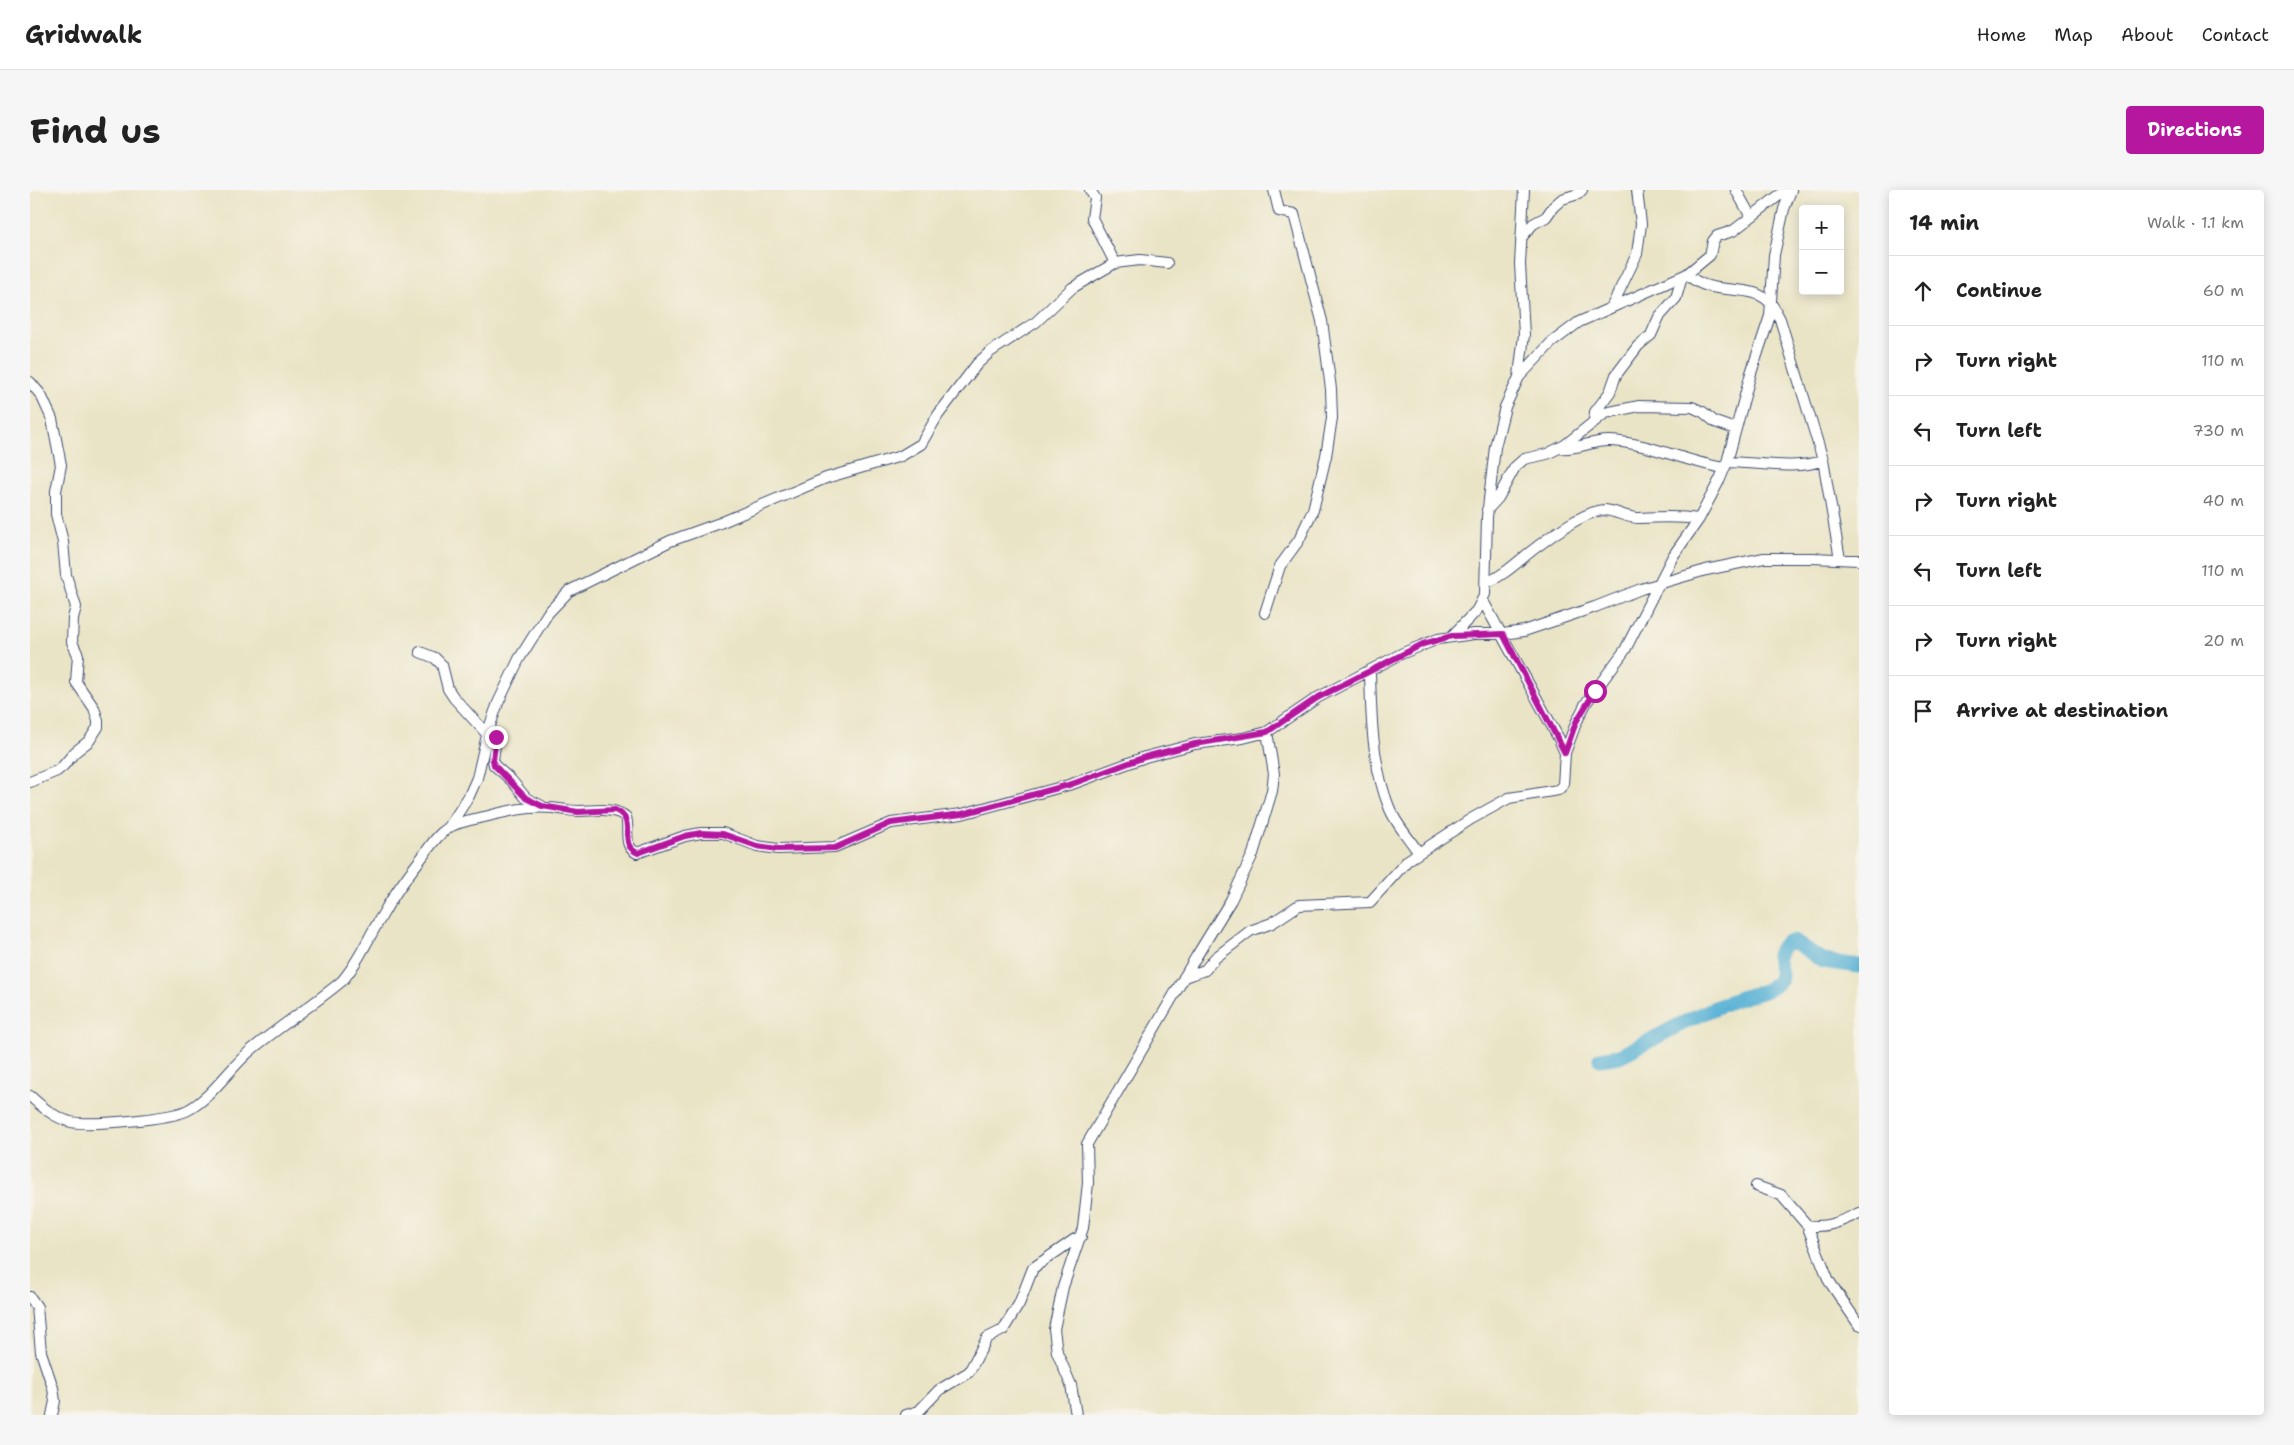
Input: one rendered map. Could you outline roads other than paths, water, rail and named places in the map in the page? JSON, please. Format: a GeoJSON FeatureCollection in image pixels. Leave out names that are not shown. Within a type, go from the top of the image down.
{"type":"FeatureCollection","features":[{"type":"Feature","properties":{"kind":"street"},"geometry":{"type":"LineString","coordinates":[[1090,190],[1095,198],[1092,218],[1116,262]]}},
{"type":"Feature","properties":{"kind":"street"},"geometry":{"type":"LineString","coordinates":[[1265,613],[1280,566],[1299,540],[1313,510],[1326,456],[1332,418],[1331,389],[1318,302],[1294,214],[1279,211],[1274,190]]}},
{"type":"Feature","properties":{"kind":"street"},"geometry":{"type":"LineString","coordinates":[[1519,377],[1524,335],[1520,238],[1524,190]]}},
{"type":"Feature","properties":{"kind":"street"},"geometry":{"type":"LineString","coordinates":[[1520,238],[1533,224],[1546,217],[1562,199],[1578,194],[1582,190]]}},
{"type":"Feature","properties":{"kind":"street"},"geometry":{"type":"LineString","coordinates":[[1612,306],[1636,254],[1641,224],[1637,190]]}},
{"type":"Feature","properties":{"kind":"street"},"geometry":{"type":"LineString","coordinates":[[1736,190],[1751,217]]}},
{"type":"Feature","properties":{"kind":"street"},"geometry":{"type":"LineString","coordinates":[[1452,636],[1483,601],[1486,583],[1487,510],[1500,424],[1511,391],[1519,377],[1537,356],[1566,331],[1612,306],[1685,275],[1710,255],[1712,241],[1717,236],[1732,230],[1786,190]]}},
{"type":"Feature","properties":{"kind":"street"},"geometry":{"type":"LineString","coordinates":[[1184,977],[1205,970],[1215,958],[1250,931],[1272,923],[1299,905],[1370,902],[1408,860],[1471,819],[1508,798],[1546,792],[1561,787],[1565,781],[1565,753],[1576,722],[1586,704],[1626,650],[1673,556],[1699,519],[1726,465],[1772,306],[1774,255],[1784,209],[1791,190]]}},
{"type":"Feature","properties":{"kind":"street"},"geometry":{"type":"LineString","coordinates":[[30,1104],[73,1122],[104,1122],[174,1114],[196,1104],[252,1049],[342,981],[352,970],[380,919],[410,873],[436,839],[448,827],[469,796],[477,778],[488,730],[498,703],[531,638],[548,613],[569,591],[670,541],[720,523],[826,478],[901,456],[912,450],[921,444],[947,404],[982,359],[1036,322],[1072,288],[1116,262],[1150,260],[1167,263]]}},
{"type":"Feature","properties":{"kind":"street"},"geometry":{"type":"LineString","coordinates":[[1685,275],[1706,287],[1749,292],[1760,296],[1772,306],[1783,326],[1823,460],[1840,559]]}},
{"type":"Feature","properties":{"kind":"street"},"geometry":{"type":"LineString","coordinates":[[1594,420],[1595,412],[1610,392],[1616,375],[1638,346],[1651,335],[1659,317],[1676,298],[1685,275]]}},
{"type":"Feature","properties":{"kind":"street"},"geometry":{"type":"LineString","coordinates":[[30,382],[49,410],[58,447],[61,465],[56,491],[56,514],[63,542],[65,572],[76,607],[73,618],[72,642],[78,655],[76,682],[94,708],[98,727],[89,741],[75,752],[57,771],[30,782]]}},
{"type":"Feature","properties":{"kind":"street"},"geometry":{"type":"LineString","coordinates":[[1487,510],[1498,498],[1515,467],[1524,459],[1547,454],[1579,434],[1594,420],[1605,413],[1619,408],[1679,406],[1697,409],[1715,422],[1735,429]]}},
{"type":"Feature","properties":{"kind":"street"},"geometry":{"type":"LineString","coordinates":[[1559,447],[1571,448],[1600,441],[1633,444],[1656,448],[1688,461],[1726,465],[1800,465],[1814,464],[1823,460]]}},
{"type":"Feature","properties":{"kind":"street"},"geometry":{"type":"LineString","coordinates":[[1486,583],[1508,572],[1550,538],[1597,511],[1607,510],[1637,518],[1669,516],[1699,519]]}},
{"type":"Feature","properties":{"kind":"street"},"geometry":{"type":"LineString","coordinates":[[448,827],[518,808],[542,806],[578,812],[615,810],[626,818],[627,842],[630,848],[638,853],[685,836],[701,833],[723,834],[757,846],[826,849],[842,845],[891,823],[962,814],[1072,784],[1145,757],[1195,744],[1267,732],[1317,698],[1423,644],[1452,636],[1503,634],[1540,626],[1706,570],[1764,558],[1859,560]]}},
{"type":"Feature","properties":{"kind":"street"},"geometry":{"type":"LineString","coordinates":[[1483,601],[1503,634],[1565,753]]}},
{"type":"Feature","properties":{"kind":"street"},"geometry":{"type":"LineString","coordinates":[[420,652],[435,658],[442,665],[448,689],[454,698],[496,737],[494,765],[526,798],[542,806]]}},
{"type":"Feature","properties":{"kind":"street"},"geometry":{"type":"LineString","coordinates":[[1370,671],[1375,750],[1383,787],[1389,808],[1418,852]]}},
{"type":"Feature","properties":{"kind":"street"},"geometry":{"type":"LineString","coordinates":[[1076,1415],[1071,1385],[1057,1352],[1054,1329],[1064,1287],[1081,1238],[1088,1183],[1087,1144],[1231,900],[1256,846],[1272,791],[1274,774],[1267,732]]}},
{"type":"Feature","properties":{"kind":"street"},"geometry":{"type":"LineString","coordinates":[[30,1096],[45,1109]]}},
{"type":"Feature","properties":{"kind":"street"},"geometry":{"type":"LineString","coordinates":[[1756,1186],[1782,1195],[1807,1225],[1829,1282],[1859,1325]]}},
{"type":"Feature","properties":{"kind":"street"},"geometry":{"type":"LineString","coordinates":[[1807,1225],[1825,1226],[1835,1224],[1859,1213]]}},
{"type":"Feature","properties":{"kind":"street"},"geometry":{"type":"LineString","coordinates":[[906,1415],[919,1410],[939,1390],[969,1372],[987,1338],[1003,1330],[1019,1304],[1033,1268],[1075,1239],[1081,1238]]}},
{"type":"Feature","properties":{"kind":"street"},"geometry":{"type":"LineString","coordinates":[[30,1297],[37,1307],[41,1352],[53,1388],[55,1401],[52,1415]]}},
{"type":"Feature","properties":{"kind":"waterway"},"geometry":{"type":"LineString","coordinates":[[1600,1059],[1619,1056],[1709,1010],[1771,988],[1781,977],[1778,955],[1785,943],[1793,942],[1800,945],[1823,961],[1859,966]]}}]}
